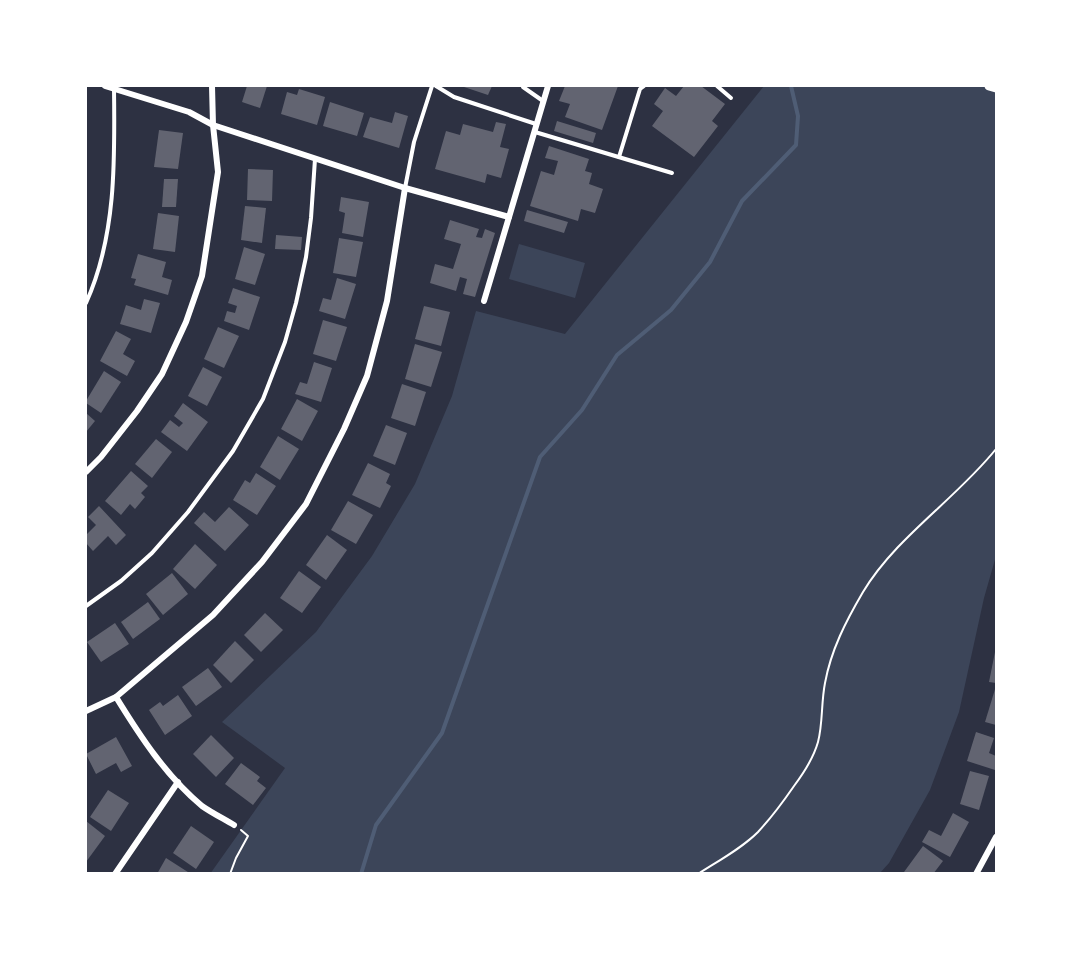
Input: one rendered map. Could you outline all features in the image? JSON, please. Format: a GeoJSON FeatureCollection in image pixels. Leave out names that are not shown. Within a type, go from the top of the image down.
{"type":"FeatureCollection","features":[{"type":"Feature","properties":{"kind":"street"},"geometry":{"type":"LineString","coordinates":[[105,86],[189,112],[213,125],[315,159],[405,188],[509,217]]}},
{"type":"Feature","properties":{"kind":"street"},"geometry":{"type":"LineString","coordinates":[[86,472],[101,457],[144,402],[162,374],[186,322],[202,276],[218,172],[212,86]]}},
{"type":"Feature","properties":{"kind":"street"},"geometry":{"type":"LineString","coordinates":[[484,301],[548,86]]}},
{"type":"Feature","properties":{"kind":"street"},"geometry":{"type":"LineString","coordinates":[[989,86],[996,88]]}},
{"type":"Feature","properties":{"kind":"street"},"geometry":{"type":"LineString","coordinates":[[86,711],[116,697],[213,615],[262,562],[306,504],[344,429],[367,376],[387,300],[405,188]]}},
{"type":"Feature","properties":{"kind":"street"},"geometry":{"type":"LineString","coordinates":[[116,697],[163,766],[203,807],[234,825]]}},
{"type":"Feature","properties":{"kind":"street"},"geometry":{"type":"LineString","coordinates":[[115,873],[178,782]]}},
{"type":"Feature","properties":{"kind":"street"},"geometry":{"type":"LineString","coordinates":[[976,873],[996,837]]}},
{"type":"Feature","properties":{"kind":"lane"},"geometry":{"type":"LineString","coordinates":[[405,188],[414,142],[434,86],[454,97],[536,124]]}},
{"type":"Feature","properties":{"kind":"lane"},"geometry":{"type":"LineString","coordinates":[[523,86],[543,101]]}},
{"type":"Feature","properties":{"kind":"lane"},"geometry":{"type":"LineString","coordinates":[[619,157],[640,89],[644,86]]}},
{"type":"Feature","properties":{"kind":"lane"},"geometry":{"type":"LineString","coordinates":[[717,86],[731,98]]}},
{"type":"Feature","properties":{"kind":"lane"},"geometry":{"type":"LineString","coordinates":[[86,303],[103,252],[110,218],[115,157],[114,89]]}},
{"type":"Feature","properties":{"kind":"lane"},"geometry":{"type":"LineString","coordinates":[[534,131],[672,173]]}},
{"type":"Feature","properties":{"kind":"lane"},"geometry":{"type":"LineString","coordinates":[[86,606],[121,582],[152,553],[181,520],[233,451],[263,399],[285,342],[306,257],[315,159]]}},
{"type":"Feature","properties":{"kind":"path"},"geometry":{"type":"LineString","coordinates":[[698,873],[727,856],[757,834],[786,797],[802,774],[818,743],[825,684],[834,648],[865,589],[887,560],[983,466],[996,449]]}},
{"type":"Feature","properties":{"kind":"path"},"geometry":{"type":"LineString","coordinates":[[230,873],[248,836],[234,825]]}},
{"type":"Feature","properties":{"kind":"shaded area"},"geometry":{"type":"Polygon","coordinates":[[[764,86],[996,86],[996,556],[984,598],[959,712],[930,790],[889,863],[880,873],[210,874],[285,768],[222,722],[316,632],[372,556],[415,484],[452,396],[476,311],[565,334],[764,86]]]}},
{"type":"Feature","properties":{"kind":"shaded area"},"geometry":{"type":"Polygon","coordinates":[[[519,244],[585,263],[575,298],[509,279],[519,244]]]}},
{"type":"Feature","properties":{"kind":"building"},"geometry":{"type":"Polygon","coordinates":[[[247,86],[267,86],[260,108],[242,102],[247,86]]]}},
{"type":"Feature","properties":{"kind":"building"},"geometry":{"type":"Polygon","coordinates":[[[461,86],[492,86],[488,95],[461,86]]]}},
{"type":"Feature","properties":{"kind":"building"},"geometry":{"type":"Polygon","coordinates":[[[565,86],[618,86],[602,130],[565,117],[570,104],[559,101],[565,86]]]}},
{"type":"Feature","properties":{"kind":"building"},"geometry":{"type":"Polygon","coordinates":[[[684,86],[701,86],[725,104],[712,121],[718,126],[694,157],[652,126],[663,111],[654,104],[665,88],[676,96],[684,86]]]}},
{"type":"Feature","properties":{"kind":"building"},"geometry":{"type":"Polygon","coordinates":[[[299,89],[325,97],[317,125],[281,114],[287,92],[297,95],[299,89]]]}},
{"type":"Feature","properties":{"kind":"building"},"geometry":{"type":"Polygon","coordinates":[[[330,102],[364,113],[357,136],[323,126],[330,102]]]}},
{"type":"Feature","properties":{"kind":"building"},"geometry":{"type":"Polygon","coordinates":[[[395,112],[408,116],[399,148],[363,137],[370,117],[392,123],[395,112]]]}},
{"type":"Feature","properties":{"kind":"building"},"geometry":{"type":"Polygon","coordinates":[[[557,121],[596,133],[593,143],[554,131],[557,121]]]}},
{"type":"Feature","properties":{"kind":"building"},"geometry":{"type":"Polygon","coordinates":[[[496,122],[506,124],[500,147],[509,149],[501,178],[487,174],[485,183],[435,169],[446,131],[460,135],[463,124],[493,132],[496,122]]]}},
{"type":"Feature","properties":{"kind":"building"},"geometry":{"type":"Polygon","coordinates":[[[159,130],[183,133],[178,169],[154,167],[159,130]]]}},
{"type":"Feature","properties":{"kind":"building"},"geometry":{"type":"Polygon","coordinates":[[[549,146],[589,159],[585,171],[592,173],[589,184],[603,189],[595,213],[581,209],[578,221],[530,206],[541,171],[554,175],[558,161],[545,158],[549,146]]]}},
{"type":"Feature","properties":{"kind":"building"},"geometry":{"type":"Polygon","coordinates":[[[248,169],[273,170],[272,201],[247,200],[248,169]]]}},
{"type":"Feature","properties":{"kind":"building"},"geometry":{"type":"Polygon","coordinates":[[[164,179],[178,179],[176,207],[162,207],[164,179]]]}},
{"type":"Feature","properties":{"kind":"building"},"geometry":{"type":"Polygon","coordinates":[[[341,197],[369,202],[363,237],[342,233],[345,213],[339,211],[341,197]]]}},
{"type":"Feature","properties":{"kind":"building"},"geometry":{"type":"Polygon","coordinates":[[[245,206],[266,208],[262,243],[241,240],[245,206]]]}},
{"type":"Feature","properties":{"kind":"building"},"geometry":{"type":"Polygon","coordinates":[[[527,210],[568,222],[564,233],[524,221],[527,210]]]}},
{"type":"Feature","properties":{"kind":"building"},"geometry":{"type":"Polygon","coordinates":[[[158,213],[179,216],[175,252],[153,249],[158,213]]]}},
{"type":"Feature","properties":{"kind":"building"},"geometry":{"type":"Polygon","coordinates":[[[450,220],[479,229],[476,237],[482,238],[485,229],[495,233],[475,297],[463,294],[467,279],[460,277],[456,291],[430,283],[435,264],[453,269],[461,244],[444,239],[450,220]]]}},
{"type":"Feature","properties":{"kind":"building"},"geometry":{"type":"Polygon","coordinates":[[[276,235],[302,237],[301,250],[275,249],[276,235]]]}},
{"type":"Feature","properties":{"kind":"building"},"geometry":{"type":"Polygon","coordinates":[[[339,238],[363,242],[356,277],[333,273],[339,238]]]}},
{"type":"Feature","properties":{"kind":"building"},"geometry":{"type":"Polygon","coordinates":[[[244,247],[265,254],[255,285],[235,279],[244,247]]]}},
{"type":"Feature","properties":{"kind":"building"},"geometry":{"type":"Polygon","coordinates":[[[138,254],[166,262],[162,277],[172,280],[168,295],[134,285],[136,279],[131,278],[138,254]]]}},
{"type":"Feature","properties":{"kind":"building"},"geometry":{"type":"Polygon","coordinates":[[[337,278],[356,284],[345,319],[319,311],[323,298],[331,300],[337,278]]]}},
{"type":"Feature","properties":{"kind":"building"},"geometry":{"type":"Polygon","coordinates":[[[233,288],[260,297],[249,330],[224,321],[227,311],[235,313],[237,306],[228,303],[233,288]]]}},
{"type":"Feature","properties":{"kind":"building"},"geometry":{"type":"Polygon","coordinates":[[[144,299],[160,303],[151,333],[120,324],[126,305],[141,310],[144,299]]]}},
{"type":"Feature","properties":{"kind":"building"},"geometry":{"type":"Polygon","coordinates":[[[424,306],[450,312],[441,346],[415,339],[424,306]]]}},
{"type":"Feature","properties":{"kind":"building"},"geometry":{"type":"Polygon","coordinates":[[[323,320],[347,327],[336,361],[313,354],[323,320]]]}},
{"type":"Feature","properties":{"kind":"building"},"geometry":{"type":"Polygon","coordinates":[[[218,327],[239,336],[224,368],[204,359],[218,327]]]}},
{"type":"Feature","properties":{"kind":"building"},"geometry":{"type":"Polygon","coordinates":[[[116,331],[131,339],[123,354],[135,361],[127,376],[100,361],[116,331]]]}},
{"type":"Feature","properties":{"kind":"building"},"geometry":{"type":"Polygon","coordinates":[[[415,344],[442,352],[431,387],[405,379],[415,344]]]}},
{"type":"Feature","properties":{"kind":"building"},"geometry":{"type":"Polygon","coordinates":[[[314,362],[332,368],[321,402],[295,394],[300,382],[307,384],[314,362]]]}},
{"type":"Feature","properties":{"kind":"building"},"geometry":{"type":"Polygon","coordinates":[[[203,367],[222,377],[207,406],[188,396],[203,367]]]}},
{"type":"Feature","properties":{"kind":"building"},"geometry":{"type":"Polygon","coordinates":[[[104,371],[121,382],[101,413],[86,401],[104,371]]]}},
{"type":"Feature","properties":{"kind":"building"},"geometry":{"type":"Polygon","coordinates":[[[402,384],[426,392],[415,426],[391,418],[402,384]]]}},
{"type":"Feature","properties":{"kind":"building"},"geometry":{"type":"Polygon","coordinates":[[[297,399],[318,411],[302,441],[281,429],[297,399]]]}},
{"type":"Feature","properties":{"kind":"building"},"geometry":{"type":"Polygon","coordinates":[[[183,403],[208,422],[187,451],[161,432],[170,420],[179,427],[183,423],[174,416],[183,403]]]}},
{"type":"Feature","properties":{"kind":"building"},"geometry":{"type":"Polygon","coordinates":[[[86,413],[95,421],[86,432],[86,413]]]}},
{"type":"Feature","properties":{"kind":"building"},"geometry":{"type":"Polygon","coordinates":[[[386,425],[407,433],[395,465],[373,456],[386,425]]]}},
{"type":"Feature","properties":{"kind":"building"},"geometry":{"type":"Polygon","coordinates":[[[278,436],[299,449],[280,480],[260,467],[278,436]]]}},
{"type":"Feature","properties":{"kind":"building"},"geometry":{"type":"Polygon","coordinates":[[[156,439],[172,452],[152,478],[135,464],[156,439]]]}},
{"type":"Feature","properties":{"kind":"building"},"geometry":{"type":"Polygon","coordinates":[[[368,463],[390,474],[386,483],[391,486],[380,508],[352,495],[368,463]]]}},
{"type":"Feature","properties":{"kind":"building"},"geometry":{"type":"Polygon","coordinates":[[[131,471],[148,486],[141,493],[145,497],[135,509],[130,504],[121,515],[105,501],[131,471]]]}},
{"type":"Feature","properties":{"kind":"building"},"geometry":{"type":"Polygon","coordinates":[[[256,473],[276,486],[257,515],[233,500],[245,480],[250,483],[256,473]]]}},
{"type":"Feature","properties":{"kind":"building"},"geometry":{"type":"Polygon","coordinates":[[[348,501],[373,515],[356,544],[331,530],[348,501]]]}},
{"type":"Feature","properties":{"kind":"building"},"geometry":{"type":"Polygon","coordinates":[[[99,506],[126,535],[116,545],[108,536],[93,551],[86,543],[86,535],[96,525],[88,517],[99,506]]]}},
{"type":"Feature","properties":{"kind":"building"},"geometry":{"type":"Polygon","coordinates":[[[229,507],[249,525],[225,551],[194,523],[204,512],[215,522],[229,507]]]}},
{"type":"Feature","properties":{"kind":"building"},"geometry":{"type":"Polygon","coordinates":[[[327,535],[347,550],[326,580],[306,565],[327,535]]]}},
{"type":"Feature","properties":{"kind":"building"},"geometry":{"type":"Polygon","coordinates":[[[195,544],[217,565],[195,589],[173,569],[195,544]]]}},
{"type":"Feature","properties":{"kind":"building"},"geometry":{"type":"Polygon","coordinates":[[[299,571],[321,587],[302,613],[280,598],[299,571]]]}},
{"type":"Feature","properties":{"kind":"building"},"geometry":{"type":"Polygon","coordinates":[[[172,573],[188,594],[163,615],[146,594],[172,573]]]}},
{"type":"Feature","properties":{"kind":"building"},"geometry":{"type":"Polygon","coordinates":[[[148,602],[160,619],[133,639],[121,622],[148,602]]]}},
{"type":"Feature","properties":{"kind":"building"},"geometry":{"type":"Polygon","coordinates":[[[265,613],[283,630],[261,652],[244,635],[265,613]]]}},
{"type":"Feature","properties":{"kind":"building"},"geometry":{"type":"Polygon","coordinates":[[[115,623],[129,644],[101,662],[87,642],[115,623]]]}},
{"type":"Feature","properties":{"kind":"building"},"geometry":{"type":"Polygon","coordinates":[[[235,641],[254,660],[231,683],[213,665],[235,641]]]}},
{"type":"Feature","properties":{"kind":"building"},"geometry":{"type":"Polygon","coordinates":[[[996,652],[996,683],[989,682],[996,652]]]}},
{"type":"Feature","properties":{"kind":"building"},"geometry":{"type":"Polygon","coordinates":[[[208,668],[222,687],[196,706],[182,687],[208,668]]]}},
{"type":"Feature","properties":{"kind":"building"},"geometry":{"type":"Polygon","coordinates":[[[996,686],[996,725],[985,722],[996,686]]]}},
{"type":"Feature","properties":{"kind":"building"},"geometry":{"type":"Polygon","coordinates":[[[178,695],[192,716],[165,735],[149,710],[160,702],[163,706],[178,695]]]}},
{"type":"Feature","properties":{"kind":"building"},"geometry":{"type":"Polygon","coordinates":[[[976,732],[994,738],[989,753],[996,756],[995,770],[967,761],[976,732]]]}},
{"type":"Feature","properties":{"kind":"building"},"geometry":{"type":"Polygon","coordinates":[[[211,735],[234,758],[216,777],[193,754],[211,735]]]}},
{"type":"Feature","properties":{"kind":"building"},"geometry":{"type":"Polygon","coordinates":[[[116,737],[132,766],[121,772],[116,763],[96,774],[86,754],[116,737]]]}},
{"type":"Feature","properties":{"kind":"building"},"geometry":{"type":"Polygon","coordinates":[[[241,763],[260,777],[257,781],[266,788],[253,805],[225,784],[241,763]]]}},
{"type":"Feature","properties":{"kind":"building"},"geometry":{"type":"Polygon","coordinates":[[[970,771],[989,776],[979,810],[960,804],[970,771]]]}},
{"type":"Feature","properties":{"kind":"building"},"geometry":{"type":"Polygon","coordinates":[[[108,790],[129,803],[111,831],[90,817],[108,790]]]}},
{"type":"Feature","properties":{"kind":"building"},"geometry":{"type":"Polygon","coordinates":[[[953,813],[969,822],[950,857],[922,842],[929,830],[941,836],[953,813]]]}},
{"type":"Feature","properties":{"kind":"building"},"geometry":{"type":"Polygon","coordinates":[[[86,821],[105,836],[86,862],[86,821]]]}},
{"type":"Feature","properties":{"kind":"building"},"geometry":{"type":"Polygon","coordinates":[[[191,826],[214,842],[196,869],[173,853],[191,826]]]}},
{"type":"Feature","properties":{"kind":"building"},"geometry":{"type":"Polygon","coordinates":[[[923,846],[943,861],[933,874],[906,874],[904,872],[923,846]]]}},
{"type":"Feature","properties":{"kind":"building"},"geometry":{"type":"Polygon","coordinates":[[[166,858],[191,874],[157,874],[166,858]]]}},
{"type":"Feature","properties":{"kind":"waterway"},"geometry":{"type":"LineString","coordinates":[[361,874],[376,825],[442,733],[540,457],[582,410],[617,355],[671,310],[710,262],[742,201],[796,145],[798,116],[791,86]]}}]}
